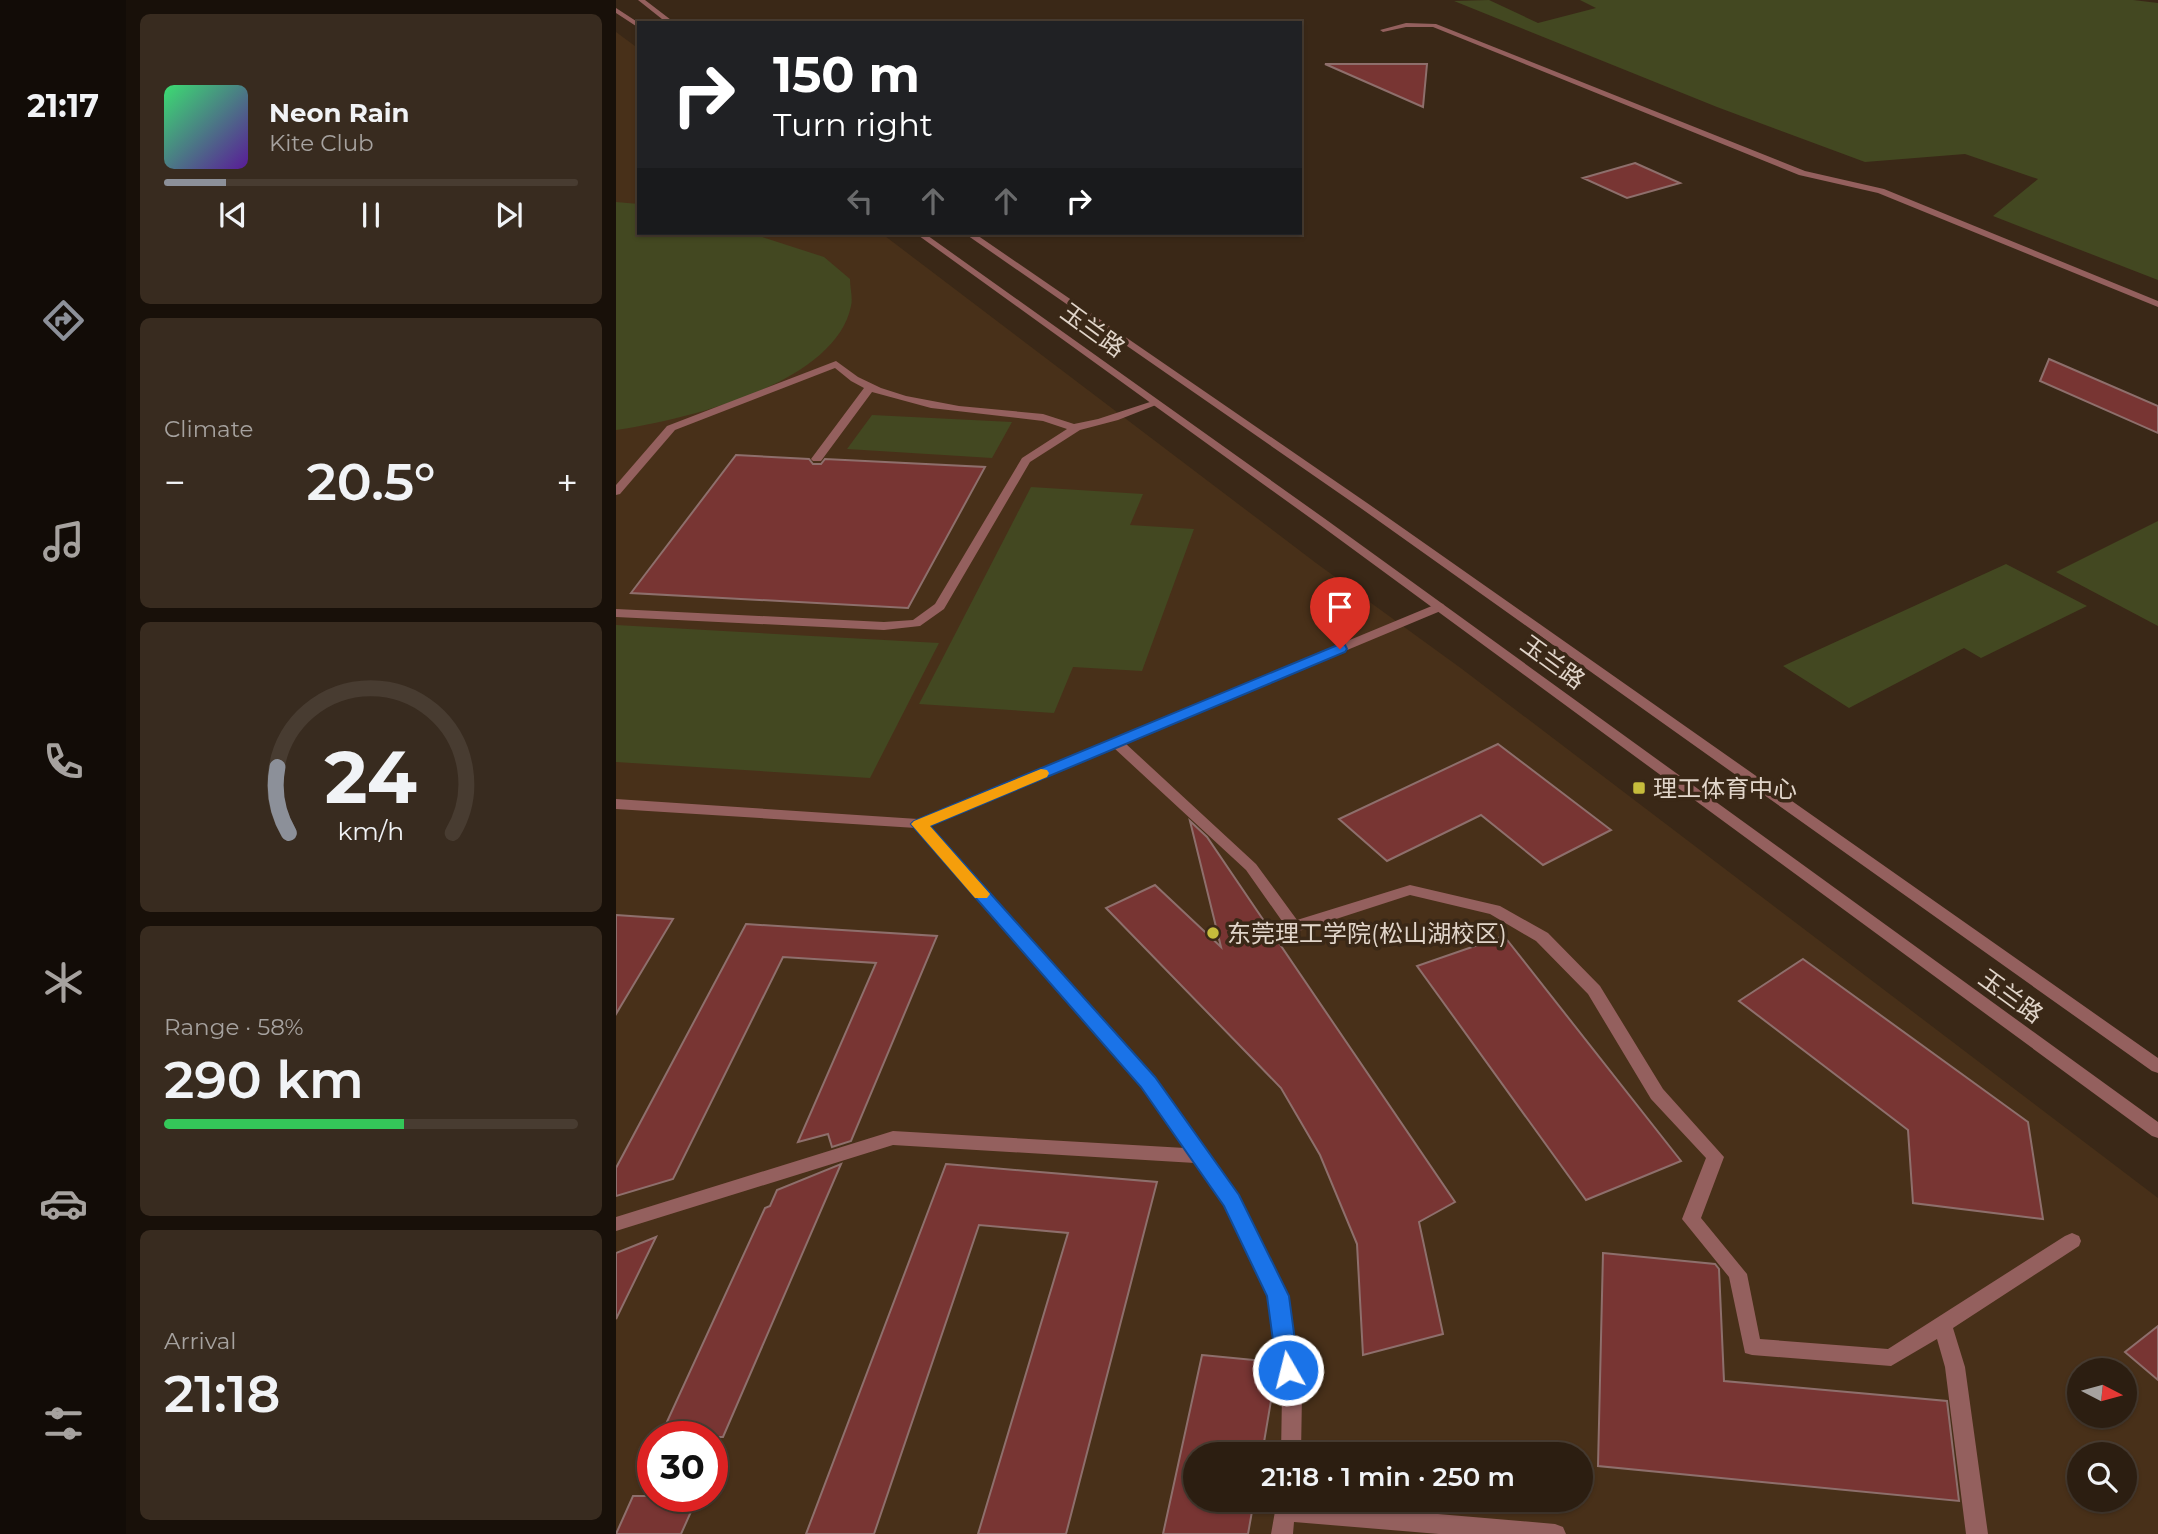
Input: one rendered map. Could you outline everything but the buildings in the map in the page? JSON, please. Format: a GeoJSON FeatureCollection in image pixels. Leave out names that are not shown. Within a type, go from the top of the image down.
{"type":"FeatureCollection","features":[{"type":"Feature","properties":{"kind":"street"},"geometry":{"type":"LineString","coordinates":[[641,0],[669,21]]}},
{"type":"Feature","properties":{"kind":"street"},"geometry":{"type":"LineString","coordinates":[[616,9],[637,25]]}},
{"type":"Feature","properties":{"kind":"street"},"geometry":{"type":"LineString","coordinates":[[1383,30],[1406,25],[1434,25],[1802,173],[1881,191],[2158,304]]}},
{"type":"Feature","properties":{"kind":"street","name":"玉兰路"},"geometry":{"type":"LineString","coordinates":[[922,235],[1439,607],[2158,1131]]}},
{"type":"Feature","properties":{"kind":"street","name":"玉兰路"},"geometry":{"type":"LineString","coordinates":[[971,235],[1366,507],[2158,1067]]}},
{"type":"Feature","properties":{"kind":"street"},"geometry":{"type":"LineString","coordinates":[[616,492],[671,428],[836,364],[849,377],[869,388],[972,412],[1042,417],[1076,428]]}},
{"type":"Feature","properties":{"kind":"street"},"geometry":{"type":"LineString","coordinates":[[817,459],[869,388]]}},
{"type":"Feature","properties":{"kind":"street"},"geometry":{"type":"LineString","coordinates":[[616,613],[884,626],[916,622],[940,606],[1026,460],[1076,428],[1156,403]]}},
{"type":"Feature","properties":{"kind":"street"},"geometry":{"type":"LineString","coordinates":[[616,804],[920,824],[1439,607]]}},
{"type":"Feature","properties":{"kind":"street"},"geometry":{"type":"LineString","coordinates":[[1116,742],[1251,867],[1294,926],[1410,890],[1495,910],[1542,937],[1594,990],[1657,1094],[1715,1157],[1691,1219],[1738,1274],[1752,1347],[1891,1357],[2072,1241]]}},
{"type":"Feature","properties":{"kind":"street"},"geometry":{"type":"LineString","coordinates":[[920,824],[1148,1082],[1232,1201],[1278,1296],[1292,1394],[1291,1442]]}},
{"type":"Feature","properties":{"kind":"street"},"geometry":{"type":"LineString","coordinates":[[616,1224],[892,1138],[1200,1156]]}},
{"type":"Feature","properties":{"kind":"street"},"geometry":{"type":"LineString","coordinates":[[1942,1325],[1955,1367],[1977,1534]]}},
{"type":"Feature","properties":{"kind":"street"},"geometry":{"type":"LineString","coordinates":[[1282,1534],[1285,1512]]}},
{"type":"Feature","properties":{"kind":"street"},"geometry":{"type":"LineString","coordinates":[[1351,1512],[1555,1534]]}},
{"type":"Feature","properties":{"kind":"shaded area","name":"东莞理工学院(松山湖校区)"},"geometry":{"type":"Polygon","coordinates":[[[616,32],[637,48],[637,235],[884,235],[1316,563],[1462,669],[2158,1198],[2158,1534],[616,1534],[616,32]]]}},
{"type":"Feature","properties":{"kind":"green space"},"geometry":{"type":"Polygon","coordinates":[[[1489,0],[1538,23],[1596,8],[1580,0],[2133,0],[2158,3],[2158,280],[1993,216],[2038,179],[1965,154],[1865,162],[1717,107],[1454,1],[1489,0]]]}},
{"type":"Feature","properties":{"kind":"green space"},"geometry":{"type":"Polygon","coordinates":[[[616,202],[637,204],[637,235],[756,235],[824,257],[850,279],[851,306],[839,334],[817,357],[787,377],[753,394],[716,407],[679,418],[616,430],[616,202]]]}},
{"type":"Feature","properties":{"kind":"green space"},"geometry":{"type":"Polygon","coordinates":[[[872,415],[1012,422],[992,458],[847,449],[872,415]]]}},
{"type":"Feature","properties":{"kind":"green space"},"geometry":{"type":"Polygon","coordinates":[[[1031,487],[1143,494],[1130,525],[1194,529],[1142,671],[1073,667],[1054,713],[919,704],[1031,487]]]}},
{"type":"Feature","properties":{"kind":"green space"},"geometry":{"type":"Polygon","coordinates":[[[2158,521],[2158,626],[2056,572],[2158,521]]]}},
{"type":"Feature","properties":{"kind":"green space"},"geometry":{"type":"Polygon","coordinates":[[[2006,564],[2087,606],[1981,658],[1964,648],[1849,708],[1783,666],[2006,564]]]}},
{"type":"Feature","properties":{"kind":"green space"},"geometry":{"type":"Polygon","coordinates":[[[616,625],[939,643],[870,778],[616,762],[616,625]]]}},
{"type":"Feature","properties":{"kind":"slow traffic"},"geometry":{"type":"LineString","coordinates":[[981,894],[920,824],[1041,773]]}},
{"type":"Feature","properties":{"kind":"place","name":"理工体育中心"},"geometry":{"type":"Point","coordinates":[1639,788]}},
{"type":"Feature","properties":{"kind":"place","name":"东莞理工学院(松山湖校区)"},"geometry":{"type":"Point","coordinates":[1213,933]}},
{"type":"Feature","properties":{"kind":"route"},"geometry":{"type":"LineString","coordinates":[[1288,1370],[1278,1296],[1232,1201],[1148,1082],[920,824],[1340,649]]}}]}
